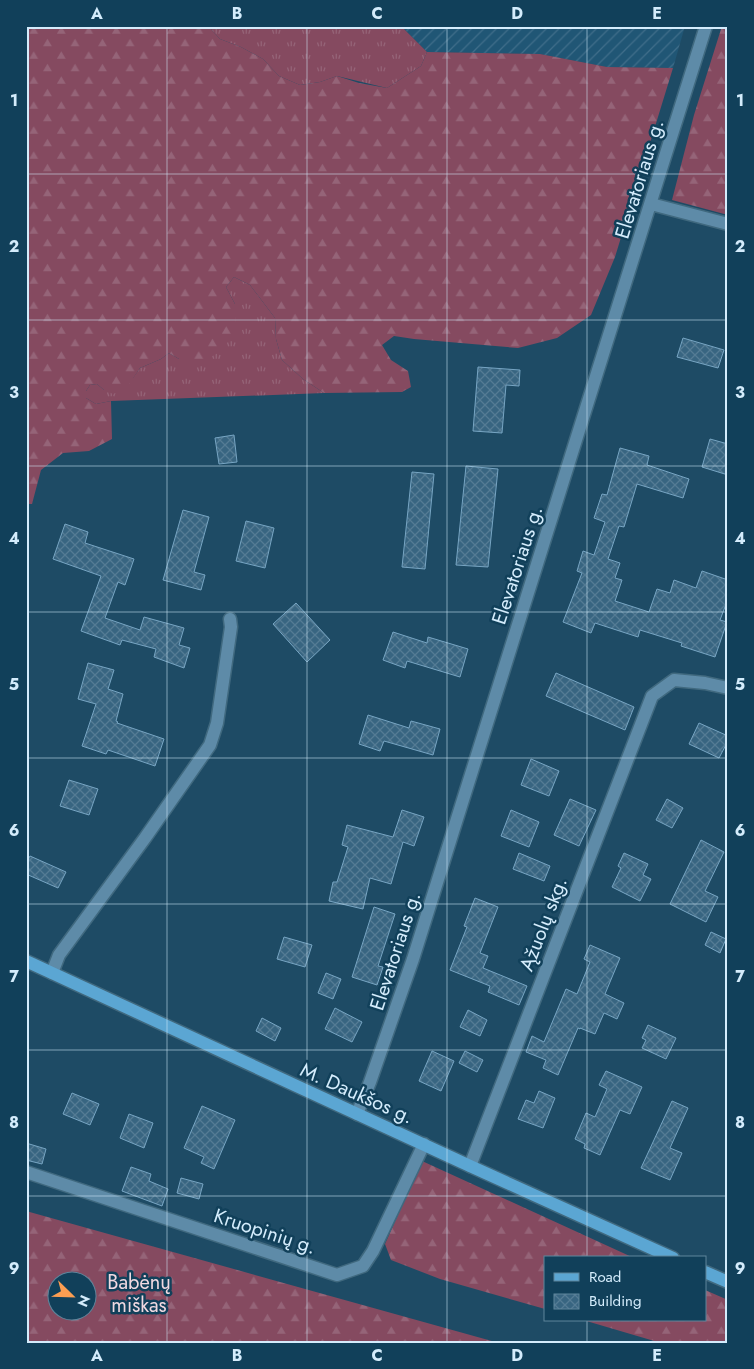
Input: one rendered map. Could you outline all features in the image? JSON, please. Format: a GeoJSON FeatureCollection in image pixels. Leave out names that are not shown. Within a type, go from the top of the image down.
{"type":"FeatureCollection","features":[{"type":"Feature","properties":{"kind":"main road","name":"M. Daukšos g."},"geometry":{"type":"LineString","coordinates":[[26,961],[670,1256]]}},
{"type":"Feature","properties":{"kind":"main road"},"geometry":{"type":"LineString","coordinates":[[706,1272],[728,1282]]}},
{"type":"Feature","properties":{"kind":"street","name":"Elevatoriaus g."},"geometry":{"type":"LineString","coordinates":[[357,1114],[413,959],[652,204],[706,26]]}},
{"type":"Feature","properties":{"kind":"street"},"geometry":{"type":"LineString","coordinates":[[652,204],[728,224]]}},
{"type":"Feature","properties":{"kind":"street"},"geometry":{"type":"LineString","coordinates":[[52,973],[59,955],[145,838],[210,745],[217,723],[231,627],[230,619]]}},
{"type":"Feature","properties":{"kind":"street","name":"Ąžuolų skg."},"geometry":{"type":"LineString","coordinates":[[470,1166],[652,696],[674,680],[706,683],[728,688]]}},
{"type":"Feature","properties":{"kind":"street","name":"Kruopinių g."},"geometry":{"type":"LineString","coordinates":[[26,1172],[337,1275],[363,1266],[373,1251],[424,1144]]}},
{"type":"Feature","properties":{"kind":"shaded area"},"geometry":{"type":"Polygon","coordinates":[[[401,26],[685,26],[673,68],[607,67],[540,54],[427,52],[401,26]]]}},
{"type":"Feature","properties":{"kind":"green space"},"geometry":{"type":"Polygon","coordinates":[[[26,26],[208,26],[220,39],[241,47],[263,59],[279,76],[300,85],[320,82],[337,76],[359,83],[387,88],[421,66],[427,52],[540,54],[607,67],[673,68],[615,257],[591,315],[557,338],[518,348],[394,336],[382,345],[391,360],[408,371],[411,387],[402,392],[324,393],[303,379],[282,360],[276,339],[275,318],[250,285],[234,277],[226,287],[235,304],[236,326],[223,350],[202,362],[179,359],[169,353],[161,359],[140,368],[126,389],[113,394],[97,384],[90,385],[86,391],[86,398],[96,404],[111,401],[112,439],[89,451],[63,453],[41,470],[32,504],[26,504],[26,26]]]}},
{"type":"Feature","properties":{"kind":"green space"},"geometry":{"type":"Polygon","coordinates":[[[208,26],[401,26],[427,52],[421,66],[387,88],[337,76],[320,82],[300,85],[279,76],[263,59],[241,47],[220,39],[208,26]]]}},
{"type":"Feature","properties":{"kind":"green space"},"geometry":{"type":"Polygon","coordinates":[[[722,26],[728,26],[728,215],[672,200],[694,115],[722,26]]]}},
{"type":"Feature","properties":{"kind":"green space"},"geometry":{"type":"Polygon","coordinates":[[[234,277],[250,285],[275,318],[276,339],[282,360],[303,379],[324,393],[111,401],[96,404],[86,398],[86,391],[90,385],[97,384],[104,390],[133,378],[140,368],[161,359],[169,353],[179,359],[235,304],[226,287],[234,277]]]}},
{"type":"Feature","properties":{"kind":"green space"},"geometry":{"type":"Polygon","coordinates":[[[422,1161],[630,1256],[544,1256],[544,1309],[440,1279],[391,1260],[385,1244],[422,1161]]]}},
{"type":"Feature","properties":{"kind":"green space","name":"Babėnų miškas"},"geometry":{"type":"Polygon","coordinates":[[[26,1211],[499,1343],[26,1343],[26,1211]]]}},
{"type":"Feature","properties":{"kind":"green space"},"geometry":{"type":"Polygon","coordinates":[[[706,1290],[728,1300],[728,1343],[661,1343],[590,1322],[706,1322],[706,1290]]]}},
{"type":"Feature","properties":{"kind":"building"},"geometry":{"type":"Polygon","coordinates":[[[683,338],[724,350],[718,368],[677,357],[683,338]]]}},
{"type":"Feature","properties":{"kind":"building"},"geometry":{"type":"Polygon","coordinates":[[[478,367],[520,370],[519,386],[506,385],[502,433],[473,431],[478,367]]]}},
{"type":"Feature","properties":{"kind":"building"},"geometry":{"type":"Polygon","coordinates":[[[234,435],[237,462],[219,464],[215,438],[234,435]]]}},
{"type":"Feature","properties":{"kind":"building"},"geometry":{"type":"Polygon","coordinates":[[[710,439],[728,444],[728,475],[702,467],[710,439]]]}},
{"type":"Feature","properties":{"kind":"building"},"geometry":{"type":"Polygon","coordinates":[[[620,448],[649,456],[647,465],[689,479],[683,498],[637,484],[624,527],[619,526],[608,559],[620,563],[615,578],[622,580],[615,601],[649,612],[657,589],[670,593],[674,580],[696,588],[702,571],[728,580],[728,599],[720,620],[727,622],[715,657],[681,646],[682,643],[640,630],[638,637],[595,623],[591,633],[563,622],[582,573],[577,571],[583,551],[594,555],[605,522],[594,518],[602,494],[607,495],[620,448]]]}},
{"type":"Feature","properties":{"kind":"building"},"geometry":{"type":"Polygon","coordinates":[[[466,466],[498,469],[488,567],[456,565],[466,466]]]}},
{"type":"Feature","properties":{"kind":"building"},"geometry":{"type":"Polygon","coordinates":[[[412,472],[434,474],[425,569],[402,567],[412,472]]]}},
{"type":"Feature","properties":{"kind":"building"},"geometry":{"type":"Polygon","coordinates":[[[183,510],[209,517],[194,572],[205,575],[201,590],[163,580],[183,510]]]}},
{"type":"Feature","properties":{"kind":"building"},"geometry":{"type":"Polygon","coordinates":[[[246,521],[274,528],[265,568],[236,561],[246,521]]]}},
{"type":"Feature","properties":{"kind":"building"},"geometry":{"type":"Polygon","coordinates":[[[65,524],[88,532],[85,543],[134,559],[125,585],[118,582],[105,618],[140,630],[144,617],[184,628],[179,645],[190,648],[184,668],[154,657],[156,649],[122,640],[120,645],[81,631],[101,576],[53,559],[65,524]]]}},
{"type":"Feature","properties":{"kind":"building"},"geometry":{"type":"Polygon","coordinates":[[[296,603],[330,640],[307,662],[273,624],[296,603]]]}},
{"type":"Feature","properties":{"kind":"building"},"geometry":{"type":"Polygon","coordinates":[[[393,632],[427,643],[428,637],[468,649],[460,677],[407,661],[405,668],[383,660],[393,632]]]}},
{"type":"Feature","properties":{"kind":"building"},"geometry":{"type":"Polygon","coordinates":[[[88,663],[114,670],[108,689],[123,694],[117,723],[164,739],[155,766],[108,750],[106,754],[82,746],[96,704],[78,699],[88,663]]]}},
{"type":"Feature","properties":{"kind":"building"},"geometry":{"type":"Polygon","coordinates":[[[556,673],[634,707],[625,730],[546,696],[556,673]]]}},
{"type":"Feature","properties":{"kind":"building"},"geometry":{"type":"Polygon","coordinates":[[[368,715],[409,728],[411,721],[440,729],[433,755],[384,741],[380,751],[359,744],[368,715]]]}},
{"type":"Feature","properties":{"kind":"building"},"geometry":{"type":"Polygon","coordinates":[[[699,723],[728,736],[728,741],[719,758],[689,744],[699,723]]]}},
{"type":"Feature","properties":{"kind":"building"},"geometry":{"type":"Polygon","coordinates":[[[531,759],[559,771],[549,796],[521,785],[531,759]]]}},
{"type":"Feature","properties":{"kind":"building"},"geometry":{"type":"Polygon","coordinates":[[[69,780],[98,789],[89,815],[60,806],[69,780]]]}},
{"type":"Feature","properties":{"kind":"building"},"geometry":{"type":"Polygon","coordinates":[[[570,799],[596,810],[579,846],[554,835],[570,799]]]}},
{"type":"Feature","properties":{"kind":"building"},"geometry":{"type":"Polygon","coordinates":[[[667,799],[683,808],[672,828],[656,820],[667,799]]]}},
{"type":"Feature","properties":{"kind":"building"},"geometry":{"type":"Polygon","coordinates":[[[402,810],[424,817],[414,846],[403,842],[391,884],[370,878],[363,909],[329,901],[333,882],[337,882],[348,847],[342,845],[347,825],[393,837],[402,810]]]}},
{"type":"Feature","properties":{"kind":"building"},"geometry":{"type":"Polygon","coordinates":[[[511,810],[539,822],[529,847],[501,836],[511,810]]]}},
{"type":"Feature","properties":{"kind":"building"},"geometry":{"type":"Polygon","coordinates":[[[701,840],[724,852],[705,891],[718,897],[706,922],[670,904],[701,840]]]}},
{"type":"Feature","properties":{"kind":"building"},"geometry":{"type":"Polygon","coordinates":[[[519,853],[550,866],[544,881],[513,869],[519,853]]]}},
{"type":"Feature","properties":{"kind":"building"},"geometry":{"type":"Polygon","coordinates":[[[624,853],[648,864],[643,875],[651,879],[640,901],[612,887],[621,868],[618,866],[624,853]]]}},
{"type":"Feature","properties":{"kind":"building"},"geometry":{"type":"Polygon","coordinates":[[[30,856],[66,872],[58,888],[26,874],[26,863],[30,856]]]}},
{"type":"Feature","properties":{"kind":"building"},"geometry":{"type":"Polygon","coordinates":[[[475,898],[498,907],[480,953],[488,956],[483,968],[527,986],[519,1005],[488,992],[490,986],[450,970],[467,927],[464,926],[475,898]]]}},
{"type":"Feature","properties":{"kind":"building"},"geometry":{"type":"Polygon","coordinates":[[[374,907],[395,914],[378,966],[383,967],[377,985],[352,977],[374,907]]]}},
{"type":"Feature","properties":{"kind":"building"},"geometry":{"type":"Polygon","coordinates":[[[711,932],[726,939],[720,953],[705,945],[711,932]]]}},
{"type":"Feature","properties":{"kind":"building"},"geometry":{"type":"Polygon","coordinates":[[[284,937],[312,945],[305,967],[277,959],[284,937]]]}},
{"type":"Feature","properties":{"kind":"building"},"geometry":{"type":"Polygon","coordinates":[[[590,945],[620,958],[605,994],[624,1003],[617,1019],[604,1013],[595,1034],[578,1028],[558,1075],[543,1068],[546,1060],[526,1052],[532,1036],[544,1042],[566,989],[577,994],[590,962],[584,959],[590,945]]]}},
{"type":"Feature","properties":{"kind":"building"},"geometry":{"type":"Polygon","coordinates":[[[326,973],[341,979],[333,999],[318,993],[326,973]]]}},
{"type":"Feature","properties":{"kind":"building"},"geometry":{"type":"Polygon","coordinates":[[[335,1008],[362,1022],[352,1042],[325,1029],[335,1008]]]}},
{"type":"Feature","properties":{"kind":"building"},"geometry":{"type":"Polygon","coordinates":[[[468,1010],[487,1020],[480,1036],[460,1027],[468,1010]]]}},
{"type":"Feature","properties":{"kind":"building"},"geometry":{"type":"Polygon","coordinates":[[[262,1018],[281,1028],[275,1041],[256,1031],[262,1018]]]}},
{"type":"Feature","properties":{"kind":"building"},"geometry":{"type":"Polygon","coordinates":[[[648,1025],[676,1038],[666,1059],[642,1048],[646,1040],[642,1038],[648,1025]]]}},
{"type":"Feature","properties":{"kind":"building"},"geometry":{"type":"Polygon","coordinates":[[[432,1051],[454,1061],[441,1091],[419,1081],[432,1051]]]}},
{"type":"Feature","properties":{"kind":"building"},"geometry":{"type":"Polygon","coordinates":[[[465,1051],[483,1060],[477,1072],[459,1063],[465,1051]]]}},
{"type":"Feature","properties":{"kind":"building"},"geometry":{"type":"Polygon","coordinates":[[[606,1071],[642,1087],[630,1114],[620,1110],[600,1155],[584,1148],[585,1144],[575,1139],[586,1113],[595,1117],[607,1089],[599,1085],[606,1071]]]}},
{"type":"Feature","properties":{"kind":"building"},"geometry":{"type":"Polygon","coordinates":[[[539,1091],[555,1098],[543,1128],[518,1119],[526,1100],[534,1103],[539,1091]]]}},
{"type":"Feature","properties":{"kind":"building"},"geometry":{"type":"Polygon","coordinates":[[[72,1093],[99,1104],[90,1125],[63,1114],[72,1093]]]}},
{"type":"Feature","properties":{"kind":"building"},"geometry":{"type":"Polygon","coordinates":[[[672,1101],[688,1108],[670,1148],[682,1153],[670,1180],[641,1168],[672,1101]]]}},
{"type":"Feature","properties":{"kind":"building"},"geometry":{"type":"Polygon","coordinates":[[[202,1106],[235,1120],[214,1169],[201,1163],[204,1157],[184,1148],[202,1106]]]}},
{"type":"Feature","properties":{"kind":"building"},"geometry":{"type":"Polygon","coordinates":[[[129,1114],[153,1123],[144,1148],[120,1138],[129,1114]]]}},
{"type":"Feature","properties":{"kind":"building"},"geometry":{"type":"Polygon","coordinates":[[[26,1143],[46,1149],[42,1164],[26,1160],[26,1143]]]}},
{"type":"Feature","properties":{"kind":"building"},"geometry":{"type":"Polygon","coordinates":[[[131,1167],[151,1174],[149,1181],[168,1189],[162,1206],[122,1191],[131,1167]]]}},
{"type":"Feature","properties":{"kind":"building"},"geometry":{"type":"Polygon","coordinates":[[[181,1178],[203,1184],[199,1199],[177,1193],[181,1178]]]}}]}
